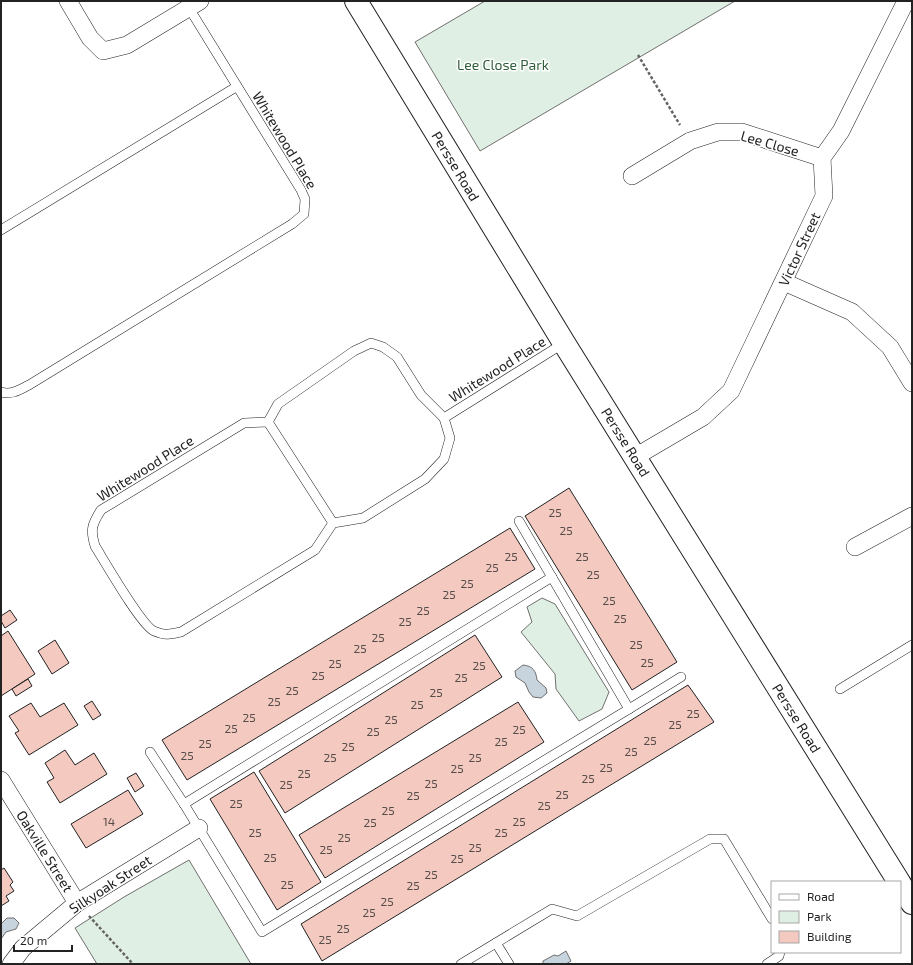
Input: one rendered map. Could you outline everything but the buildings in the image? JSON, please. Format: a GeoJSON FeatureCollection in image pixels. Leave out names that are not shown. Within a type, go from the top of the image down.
{"type":"FeatureCollection","features":[{"type":"Feature","properties":{"kind":"street"},"geometry":{"type":"LineString","coordinates":[[68,1],[90,38],[103,51],[127,45],[194,5]]}},
{"type":"Feature","properties":{"kind":"street","name":"Persse Road"},"geometry":{"type":"LineString","coordinates":[[356,1],[564,343],[898,881]]}},
{"type":"Feature","properties":{"kind":"street"},"geometry":{"type":"LineString","coordinates":[[822,158],[841,131],[906,1]]}},
{"type":"Feature","properties":{"kind":"street","name":"Lee Close"},"geometry":{"type":"LineString","coordinates":[[632,176],[690,141],[718,132],[742,132],[822,158]]}},
{"type":"Feature","properties":{"kind":"street","name":"Victor Street"},"geometry":{"type":"LineString","coordinates":[[635,457],[703,416],[731,391],[824,196],[822,158]]}},
{"type":"Feature","properties":{"kind":"street"},"geometry":{"type":"LineString","coordinates":[[784,282],[852,312],[890,347],[912,383]]}},
{"type":"Feature","properties":{"kind":"street"},"geometry":{"type":"LineString","coordinates":[[855,547],[912,516]]}},
{"type":"Feature","properties":{"kind":"street","name":"Oakville Street"},"geometry":{"type":"LineString","coordinates":[[1,780],[77,903]]}},
{"type":"Feature","properties":{"kind":"street","name":"Silkyoak Street"},"geometry":{"type":"LineString","coordinates":[[11,964],[23,948],[77,903],[199,828]]}},
{"type":"Feature","properties":{"kind":"street","name":"Persse Road"},"geometry":{"type":"LineString","coordinates":[[901,886],[912,903]]}},
{"type":"Feature","properties":{"kind":"lane","name":"Whitewood Place"},"geometry":{"type":"LineString","coordinates":[[1,392],[7,394],[15,392],[28,385],[292,224],[304,214],[305,199],[301,190],[236,87],[194,5]]}},
{"type":"Feature","properties":{"kind":"lane","name":"Whitewood Place"},"geometry":{"type":"LineString","coordinates":[[1,230],[236,87]]}},
{"type":"Feature","properties":{"kind":"lane","name":"Whitewood Place"},"geometry":{"type":"LineString","coordinates":[[371,343],[383,346],[397,357],[421,395],[444,418],[450,438],[444,459],[426,479],[363,518],[333,523],[315,550],[181,632],[166,635],[153,630],[141,619],[94,546],[91,534],[94,522],[101,510],[244,423],[268,422],[278,404],[354,351],[371,343]]}},
{"type":"Feature","properties":{"kind":"lane","name":"Whitewood Place"},"geometry":{"type":"LineString","coordinates":[[444,418],[564,343]]}},
{"type":"Feature","properties":{"kind":"lane"},"geometry":{"type":"LineString","coordinates":[[268,422],[333,523]]}},
{"type":"Feature","properties":{"kind":"lane"},"geometry":{"type":"LineString","coordinates":[[519,521],[629,709]]}},
{"type":"Feature","properties":{"kind":"lane"},"geometry":{"type":"LineString","coordinates":[[184,804],[552,577]]}},
{"type":"Feature","properties":{"kind":"lane"},"geometry":{"type":"LineString","coordinates":[[840,689],[912,644]]}},
{"type":"Feature","properties":{"kind":"lane"},"geometry":{"type":"LineString","coordinates":[[150,752],[199,828],[262,932],[681,677]]}},
{"type":"Feature","properties":{"kind":"lane"},"geometry":{"type":"LineString","coordinates":[[461,964],[552,909],[577,916],[710,839],[724,839],[771,917]]}},
{"type":"Feature","properties":{"kind":"lane"},"geometry":{"type":"LineString","coordinates":[[496,943],[509,964]]}},
{"type":"Feature","properties":{"kind":"lane"},"geometry":{"type":"LineString","coordinates":[[767,964],[779,956],[780,953]]}},
{"type":"Feature","properties":{"kind":"path"},"geometry":{"type":"LineString","coordinates":[[638,55],[690,141]]}},
{"type":"Feature","properties":{"kind":"path"},"geometry":{"type":"LineString","coordinates":[[77,903],[133,964]]}},
{"type":"Feature","properties":{"kind":"green space","name":"Lee Close Park"},"geometry":{"type":"Polygon","coordinates":[[[485,1],[735,1],[480,151],[415,42],[485,1]]]}},
{"type":"Feature","properties":{"kind":"green space"},"geometry":{"type":"Polygon","coordinates":[[[542,598],[555,604],[609,692],[602,709],[579,721],[556,689],[555,674],[521,632],[532,622],[527,607],[542,598]]]}},
{"type":"Feature","properties":{"kind":"green space"},"geometry":{"type":"Polygon","coordinates":[[[189,860],[251,964],[97,964],[75,928],[124,897],[189,860]]]}},
{"type":"Feature","properties":{"kind":"shaded area"},"geometry":{"type":"Polygon","coordinates":[[[523,665],[529,666],[533,670],[536,674],[537,680],[546,688],[547,693],[541,698],[533,697],[525,683],[516,677],[515,671],[523,665]]]}},
{"type":"Feature","properties":{"kind":"shaded area"},"geometry":{"type":"Polygon","coordinates":[[[7,918],[14,918],[19,923],[16,929],[6,932],[1,939],[1,924],[7,918]]]}},
{"type":"Feature","properties":{"kind":"shaded area"},"geometry":{"type":"Polygon","coordinates":[[[566,951],[571,961],[566,964],[543,964],[543,961],[554,955],[558,956],[566,951]]]}}]}
